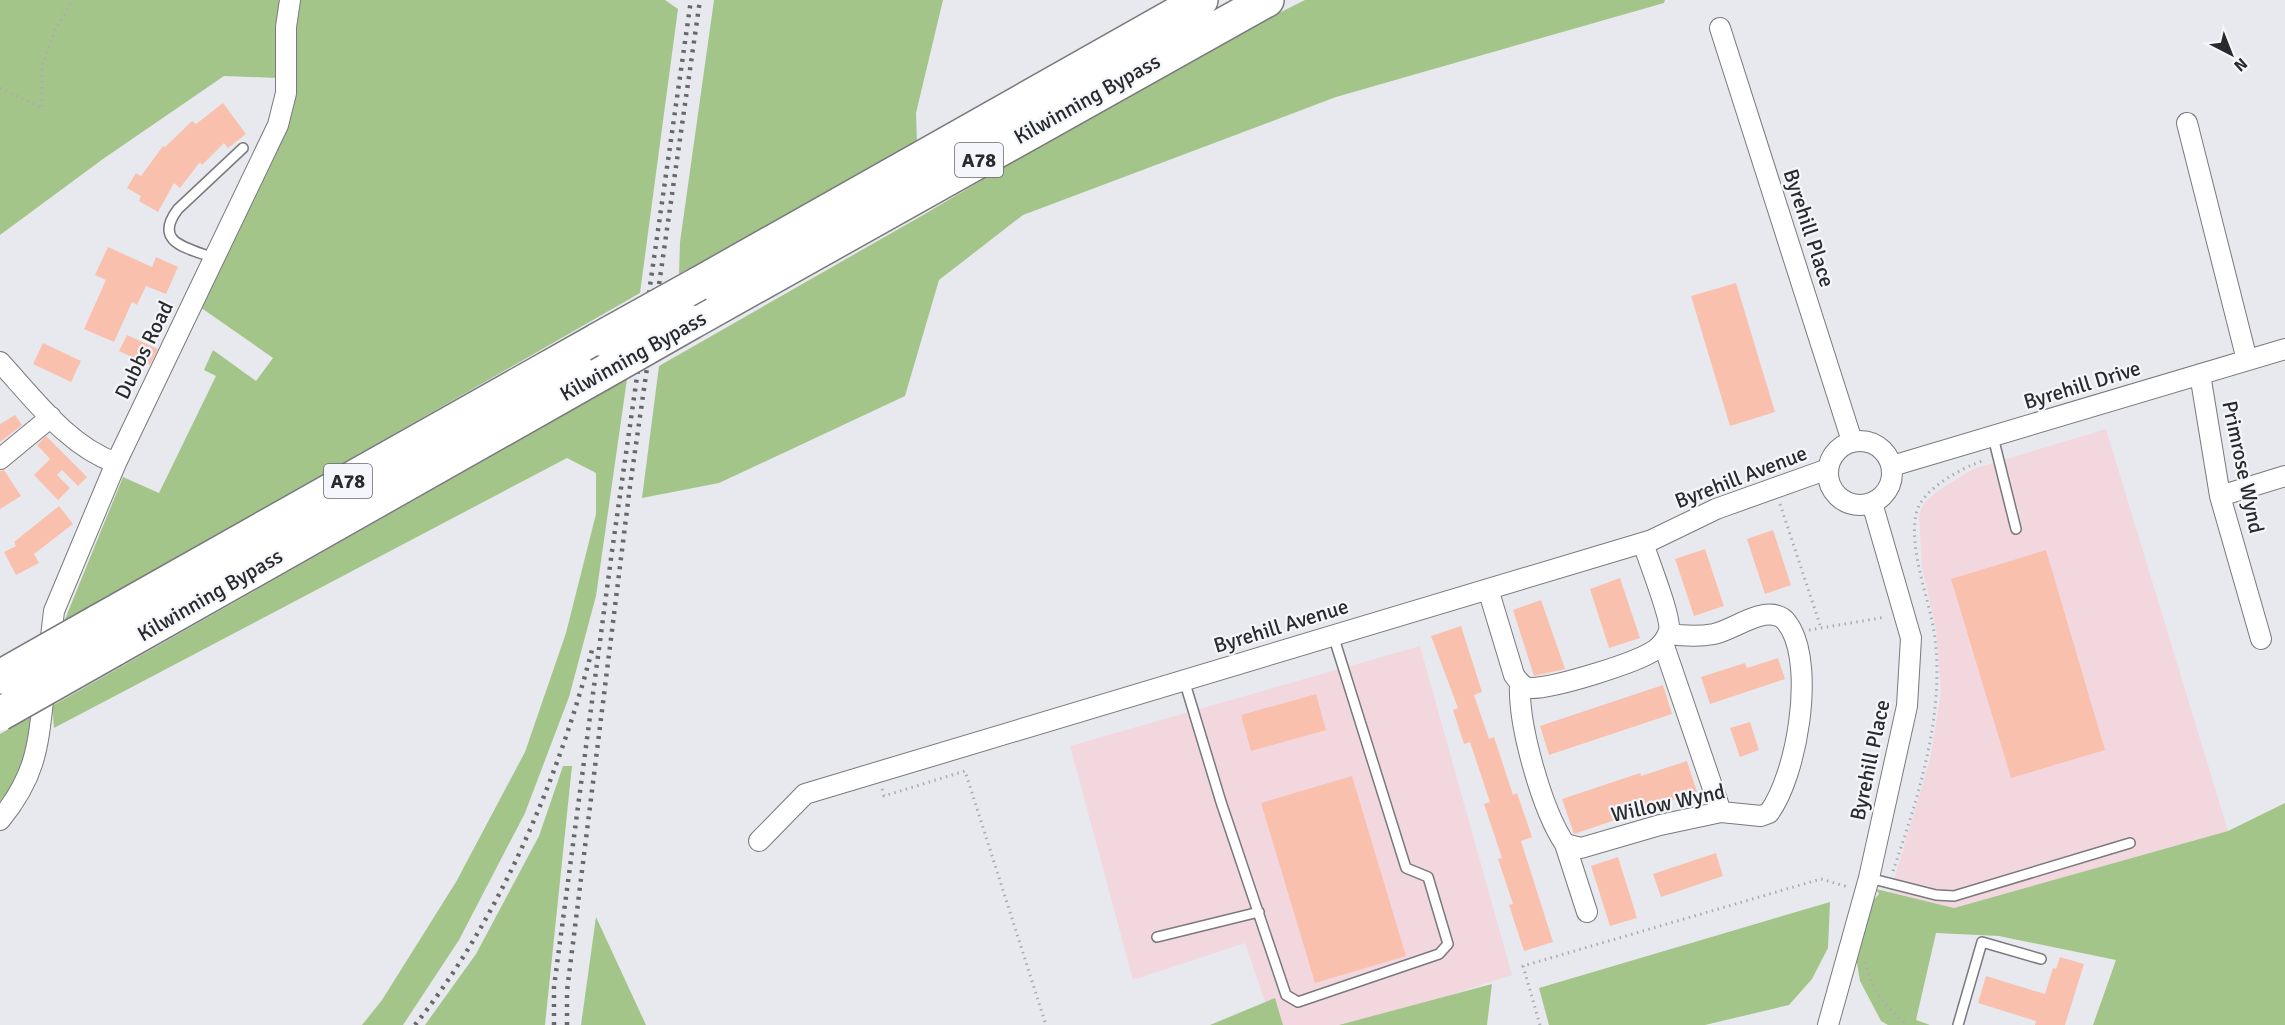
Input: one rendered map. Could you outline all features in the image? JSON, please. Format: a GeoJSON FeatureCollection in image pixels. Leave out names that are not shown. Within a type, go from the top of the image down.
{"type":"FeatureCollection","features":[{"type":"Feature","properties":{"kind":"highway","name":"Kilwinning Bypass"},"geometry":{"type":"LineString","coordinates":[[0,677],[1201,0]]}},
{"type":"Feature","properties":{"kind":"highway","name":"Kilwinning Bypass"},"geometry":{"type":"LineString","coordinates":[[0,714],[1267,0]]}},
{"type":"Feature","properties":{"kind":"street","name":"Dubbs Road"},"geometry":{"type":"LineString","coordinates":[[0,820],[26,784],[36,754],[54,611],[116,463],[278,125],[286,93],[286,27],[290,0]]}},
{"type":"Feature","properties":{"kind":"street","name":"Byrehill Place"},"geometry":{"type":"LineString","coordinates":[[1720,28],[1852,441]]}},
{"type":"Feature","properties":{"kind":"street"},"geometry":{"type":"LineString","coordinates":[[2187,123],[2247,360]]}},
{"type":"Feature","properties":{"kind":"street","name":"Byrehill Drive"},"geometry":{"type":"LineString","coordinates":[[1892,466],[1995,447],[2200,374],[2285,349]]}},
{"type":"Feature","properties":{"kind":"street"},"geometry":{"type":"LineString","coordinates":[[0,362],[51,417],[90,452],[116,463]]}},
{"type":"Feature","properties":{"kind":"street","name":"Primrose Wynd"},"geometry":{"type":"LineString","coordinates":[[2200,374],[2220,496],[2261,639]]}},
{"type":"Feature","properties":{"kind":"street"},"geometry":{"type":"LineString","coordinates":[[0,459],[51,417]]}},
{"type":"Feature","properties":{"kind":"street"},"geometry":{"type":"LineString","coordinates":[[1852,441],[1875,444],[1888,456],[1892,466],[1892,480],[1888,490],[1872,503],[1861,505],[1841,499],[1829,480],[1828,469],[1834,454],[1852,441]]}},
{"type":"Feature","properties":{"kind":"street","name":"Byrehill Avenue"},"geometry":{"type":"LineString","coordinates":[[759,841],[805,794],[1643,543],[1716,509],[1828,469]]}},
{"type":"Feature","properties":{"kind":"street"},"geometry":{"type":"LineString","coordinates":[[2220,496],[2285,476]]}},
{"type":"Feature","properties":{"kind":"street","name":"Byrehill Place"},"geometry":{"type":"LineString","coordinates":[[1828,1025],[1867,885],[1907,705],[1911,638],[1872,503]]}},
{"type":"Feature","properties":{"kind":"street"},"geometry":{"type":"LineString","coordinates":[[1488,589],[1514,675],[1520,684],[1529,688],[1549,685],[1625,663],[1655,650],[1666,638],[1670,625],[1643,543]]}},
{"type":"Feature","properties":{"kind":"street"},"geometry":{"type":"LineString","coordinates":[[1666,638],[1715,634],[1765,615],[1778,615],[1786,620],[1794,634]]}},
{"type":"Feature","properties":{"kind":"street","name":"Willow Wynd"},"geometry":{"type":"LineString","coordinates":[[1565,844],[1581,848],[1660,825],[1721,812],[1761,816],[1769,813],[1782,787],[1796,738],[1804,691],[1801,659],[1794,634]]}},
{"type":"Feature","properties":{"kind":"street"},"geometry":{"type":"LineString","coordinates":[[1666,638],[1721,812]]}},
{"type":"Feature","properties":{"kind":"street"},"geometry":{"type":"LineString","coordinates":[[1520,684],[1520,701],[1527,740],[1541,788],[1558,834],[1565,844],[1587,912]]}},
{"type":"Feature","properties":{"kind":"lane"},"geometry":{"type":"LineString","coordinates":[[214,258],[177,243],[168,231],[169,220],[243,148]]}},
{"type":"Feature","properties":{"kind":"lane"},"geometry":{"type":"LineString","coordinates":[[1995,447],[2016,528]]}},
{"type":"Feature","properties":{"kind":"lane"},"geometry":{"type":"LineString","coordinates":[[1184,680],[1286,995],[1298,1002],[1439,954],[1448,944],[1428,877],[1406,868],[1334,635]]}},
{"type":"Feature","properties":{"kind":"lane"},"geometry":{"type":"LineString","coordinates":[[1867,885],[1888,884],[1935,895],[1954,896],[2130,843]]}},
{"type":"Feature","properties":{"kind":"lane"},"geometry":{"type":"LineString","coordinates":[[1157,937],[1259,912]]}},
{"type":"Feature","properties":{"kind":"lane"},"geometry":{"type":"LineString","coordinates":[[1958,1025],[1982,942],[2041,959]]}},
{"type":"Feature","properties":{"kind":"path"},"geometry":{"type":"LineString","coordinates":[[0,88],[42,108],[42,66],[56,30],[73,0]]}},
{"type":"Feature","properties":{"kind":"path"},"geometry":{"type":"LineString","coordinates":[[1888,884],[1912,815],[1927,757],[1937,692],[1934,631],[1918,563],[1916,516],[1920,502],[1995,447]]}},
{"type":"Feature","properties":{"kind":"path"},"geometry":{"type":"LineString","coordinates":[[1775,488],[1821,628]]}},
{"type":"Feature","properties":{"kind":"path"},"geometry":{"type":"LineString","coordinates":[[1794,634],[1904,614],[1928,605]]}},
{"type":"Feature","properties":{"kind":"path"},"geometry":{"type":"LineString","coordinates":[[876,772],[884,796],[965,771],[1046,1025]]}},
{"type":"Feature","properties":{"kind":"path"},"geometry":{"type":"LineString","coordinates":[[1540,1025],[1523,966],[1821,879],[1867,885]]}},
{"type":"Feature","properties":{"kind":"path"},"geometry":{"type":"LineString","coordinates":[[1864,960],[1870,982],[1883,1003],[1908,1025]]}},
{"type":"Feature","properties":{"kind":"shaded area"},"geometry":{"type":"Polygon","coordinates":[[[2106,429],[2228,831],[1954,908],[1890,893],[1930,759],[1941,692],[1936,630],[1922,566],[1919,515],[1924,503],[1936,492],[1973,469],[2106,429]]]}},
{"type":"Feature","properties":{"kind":"shaded area"},"geometry":{"type":"Polygon","coordinates":[[[1420,646],[1512,975],[1357,1025],[1273,1025],[1245,943],[1133,980],[1070,746],[1420,646]]]}},
{"type":"Feature","properties":{"kind":"green space"},"geometry":{"type":"Polygon","coordinates":[[[0,0],[280,0],[279,78],[224,76],[103,159],[0,235],[0,0]]]}},
{"type":"Feature","properties":{"kind":"green space"},"geometry":{"type":"Polygon","coordinates":[[[299,0],[665,0],[678,9],[640,293],[63,624],[123,477],[159,493],[216,376],[204,370],[213,350],[256,381],[273,358],[200,307],[266,170],[294,10],[299,0]]]}},
{"type":"Feature","properties":{"kind":"green space"},"geometry":{"type":"Polygon","coordinates":[[[714,0],[943,0],[916,113],[917,143],[679,274],[680,242],[714,0]]]}},
{"type":"Feature","properties":{"kind":"green space"},"geometry":{"type":"Polygon","coordinates":[[[1305,0],[1665,0],[1664,3],[1336,97],[1023,215],[939,280],[905,396],[719,483],[642,498],[659,366],[923,215],[1181,62],[1305,0]]]}},
{"type":"Feature","properties":{"kind":"green space"},"geometry":{"type":"Polygon","coordinates":[[[627,379],[596,596],[569,697],[525,813],[459,940],[403,1025],[362,1025],[382,1000],[456,882],[525,752],[566,633],[596,514],[596,473],[567,458],[54,728],[52,706],[627,379]]]}},
{"type":"Feature","properties":{"kind":"green space"},"geometry":{"type":"Polygon","coordinates":[[[31,717],[23,766],[0,810],[0,734],[31,717]]]}},
{"type":"Feature","properties":{"kind":"green space"},"geometry":{"type":"Polygon","coordinates":[[[563,766],[572,766],[545,1025],[425,1025],[476,954],[539,836],[563,766]]]}},
{"type":"Feature","properties":{"kind":"green space"},"geometry":{"type":"Polygon","coordinates":[[[2285,803],[2285,1025],[2093,1025],[2116,960],[1999,936],[1936,933],[1916,1020],[1930,1025],[1888,1025],[1881,1021],[1860,981],[1856,957],[1871,903],[1879,894],[1876,889],[1954,908],[2228,831],[2285,803]]]}},
{"type":"Feature","properties":{"kind":"green space"},"geometry":{"type":"Polygon","coordinates":[[[1830,902],[1828,948],[1812,979],[1789,1005],[1705,1025],[1549,1025],[1539,988],[1830,902]]]}},
{"type":"Feature","properties":{"kind":"green space"},"geometry":{"type":"Polygon","coordinates":[[[596,917],[646,1025],[581,1025],[596,917]]]}},
{"type":"Feature","properties":{"kind":"green space"},"geometry":{"type":"Polygon","coordinates":[[[1492,984],[1487,1025],[1339,1025],[1492,984]]]}},
{"type":"Feature","properties":{"kind":"green space"},"geometry":{"type":"Polygon","coordinates":[[[1275,998],[1283,1025],[1210,1025],[1275,998]]]}},
{"type":"Feature","properties":{"kind":"building"},"geometry":{"type":"Polygon","coordinates":[[[223,103],[246,134],[228,148],[224,143],[202,165],[200,162],[180,188],[174,183],[158,212],[139,201],[141,196],[127,188],[136,173],[141,176],[163,146],[165,147],[192,121],[196,124],[223,103]]]}},
{"type":"Feature","properties":{"kind":"building"},"geometry":{"type":"Polygon","coordinates":[[[108,247],[152,267],[156,257],[178,267],[166,294],[146,286],[137,305],[132,302],[114,342],[84,329],[106,280],[95,275],[108,247]]]}},
{"type":"Feature","properties":{"kind":"building"},"geometry":{"type":"Polygon","coordinates":[[[1736,283],[1775,412],[1730,426],[1691,296],[1736,283]]]}},
{"type":"Feature","properties":{"kind":"building"},"geometry":{"type":"Polygon","coordinates":[[[127,335],[158,349],[150,365],[119,351],[127,335]]]}},
{"type":"Feature","properties":{"kind":"building"},"geometry":{"type":"Polygon","coordinates":[[[43,343],[81,361],[71,382],[33,364],[43,343]]]}},
{"type":"Feature","properties":{"kind":"building"},"geometry":{"type":"Polygon","coordinates":[[[15,415],[22,425],[0,442],[0,424],[15,415]]]}},
{"type":"Feature","properties":{"kind":"building"},"geometry":{"type":"Polygon","coordinates":[[[46,436],[87,477],[78,486],[62,470],[57,475],[70,488],[58,500],[34,475],[50,459],[37,445],[46,436]]]}},
{"type":"Feature","properties":{"kind":"building"},"geometry":{"type":"Polygon","coordinates":[[[4,470],[21,496],[0,509],[0,471],[4,470]]]}},
{"type":"Feature","properties":{"kind":"building"},"geometry":{"type":"Polygon","coordinates":[[[59,506],[73,524],[34,554],[39,563],[16,575],[4,552],[16,546],[14,542],[59,506]]]}},
{"type":"Feature","properties":{"kind":"building"},"geometry":{"type":"Polygon","coordinates":[[[1773,530],[1791,585],[1765,594],[1747,539],[1773,530]]]}},
{"type":"Feature","properties":{"kind":"building"},"geometry":{"type":"Polygon","coordinates":[[[1705,549],[1724,606],[1694,616],[1675,559],[1705,549]]]}},
{"type":"Feature","properties":{"kind":"building"},"geometry":{"type":"Polygon","coordinates":[[[2046,550],[2105,750],[2011,778],[1951,579],[2046,550]]]}},
{"type":"Feature","properties":{"kind":"building"},"geometry":{"type":"Polygon","coordinates":[[[1620,578],[1640,638],[1609,648],[1590,589],[1620,578]]]}},
{"type":"Feature","properties":{"kind":"building"},"geometry":{"type":"Polygon","coordinates":[[[1541,600],[1565,669],[1534,676],[1513,610],[1541,600]]]}},
{"type":"Feature","properties":{"kind":"building"},"geometry":{"type":"Polygon","coordinates":[[[1461,626],[1482,692],[1474,695],[1489,739],[1494,737],[1513,795],[1517,793],[1532,837],[1521,841],[1553,942],[1524,951],[1509,905],[1513,904],[1498,859],[1502,858],[1484,804],[1490,802],[1470,742],[1464,744],[1453,710],[1458,708],[1431,636],[1461,626]]]}},
{"type":"Feature","properties":{"kind":"building"},"geometry":{"type":"Polygon","coordinates":[[[1778,658],[1785,679],[1710,704],[1701,677],[1745,663],[1747,668],[1778,658]]]}},
{"type":"Feature","properties":{"kind":"building"},"geometry":{"type":"Polygon","coordinates":[[[1663,685],[1672,714],[1549,755],[1540,726],[1663,685]]]}},
{"type":"Feature","properties":{"kind":"building"},"geometry":{"type":"Polygon","coordinates":[[[1316,694],[1326,730],[1251,751],[1241,715],[1316,694]]]}},
{"type":"Feature","properties":{"kind":"building"},"geometry":{"type":"Polygon","coordinates":[[[1750,722],[1759,750],[1740,757],[1730,728],[1750,722]]]}},
{"type":"Feature","properties":{"kind":"building"},"geometry":{"type":"Polygon","coordinates":[[[1687,761],[1697,792],[1574,834],[1562,799],[1640,773],[1641,776],[1687,761]]]}},
{"type":"Feature","properties":{"kind":"building"},"geometry":{"type":"Polygon","coordinates":[[[1352,776],[1406,956],[1315,983],[1261,803],[1352,776]]]}},
{"type":"Feature","properties":{"kind":"building"},"geometry":{"type":"Polygon","coordinates":[[[1716,853],[1723,876],[1661,897],[1653,874],[1716,853]]]}},
{"type":"Feature","properties":{"kind":"building"},"geometry":{"type":"Polygon","coordinates":[[[1618,857],[1637,918],[1610,926],[1591,866],[1618,857]]]}},
{"type":"Feature","properties":{"kind":"building"},"geometry":{"type":"Polygon","coordinates":[[[2060,957],[2084,964],[2065,1025],[2035,1025],[2036,1021],[1978,1003],[1986,976],[2045,994],[2053,968],[2056,969],[2060,957]]]}},
{"type":"Feature","properties":{"kind":"railway"},"geometry":{"type":"LineString","coordinates":[[554,1025],[554,987],[612,551],[691,0]]}},
{"type":"Feature","properties":{"kind":"railway"},"geometry":{"type":"LineString","coordinates":[[567,1025],[567,991],[630,486],[700,0]]}},
{"type":"Feature","properties":{"kind":"railway"},"geometry":{"type":"LineString","coordinates":[[415,1025],[473,940],[522,847],[562,749],[592,650]]}}]}
